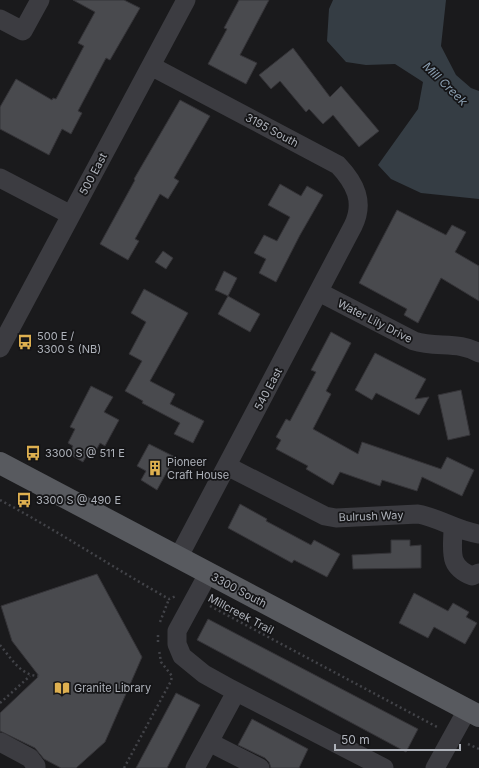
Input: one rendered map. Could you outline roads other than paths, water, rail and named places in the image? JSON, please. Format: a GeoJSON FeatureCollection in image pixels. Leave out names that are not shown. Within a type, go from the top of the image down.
{"type":"FeatureCollection","features":[{"type":"Feature","properties":{"kind":"main road","name":"3300 South"},"geometry":{"type":"LineString","coordinates":[[0,463],[473,713]]}},
{"type":"Feature","properties":{"kind":"street"},"geometry":{"type":"LineString","coordinates":[[0,18],[23,31],[40,0]]}},
{"type":"Feature","properties":{"kind":"street","name":"500 East"},"geometry":{"type":"LineString","coordinates":[[0,348],[186,0]]}},
{"type":"Feature","properties":{"kind":"street","name":"3195 South"},"geometry":{"type":"LineString","coordinates":[[151,66],[338,165],[351,178],[357,192],[359,206],[356,220]]}},
{"type":"Feature","properties":{"kind":"street"},"geometry":{"type":"LineString","coordinates":[[0,178],[71,215]]}},
{"type":"Feature","properties":{"kind":"street","name":"540 East"},"geometry":{"type":"LineString","coordinates":[[178,558],[356,220]]}},
{"type":"Feature","properties":{"kind":"street","name":"Water Lily Drive"},"geometry":{"type":"LineString","coordinates":[[319,292],[414,341],[427,345],[463,346],[479,354]]}},
{"type":"Feature","properties":{"kind":"street","name":"Bulrush Way"},"geometry":{"type":"LineString","coordinates":[[227,466],[325,516],[336,518],[418,514],[430,516],[453,527],[479,534]]}},
{"type":"Feature","properties":{"kind":"street"},"geometry":{"type":"LineString","coordinates":[[453,527],[452,553],[455,566],[460,571],[472,576],[479,573]]}},
{"type":"Feature","properties":{"kind":"street"},"geometry":{"type":"LineString","coordinates":[[208,574],[177,631],[178,644],[182,656],[204,674],[236,692],[384,768]]}},
{"type":"Feature","properties":{"kind":"street"},"geometry":{"type":"LineString","coordinates":[[195,768],[236,692]]}},
{"type":"Feature","properties":{"kind":"street"},"geometry":{"type":"LineString","coordinates":[[435,768],[453,735],[473,713]]}},
{"type":"Feature","properties":{"kind":"street"},"geometry":{"type":"LineString","coordinates":[[0,742],[30,758],[36,768]]}},
{"type":"Feature","properties":{"kind":"street"},"geometry":{"type":"LineString","coordinates":[[209,742],[260,768]]}},
{"type":"Feature","properties":{"kind":"water","name":"Mill Creek"},"geometry":{"type":"Polygon","coordinates":[[[333,0],[446,0],[441,46],[456,75],[471,88],[479,91],[479,199],[421,193],[391,179],[378,165],[418,109],[423,82],[395,64],[366,65],[346,62],[327,41],[329,9],[333,0]]]}},
{"type":"Feature","properties":{"kind":"place","name":"500 E / 3300 S (NB)"},"geometry":{"type":"Point","coordinates":[25,342]}},
{"type":"Feature","properties":{"kind":"place","name":"3300 S @ 511 E"},"geometry":{"type":"Point","coordinates":[33,453]}},
{"type":"Feature","properties":{"kind":"place","name":"Pioneer Craft House"},"geometry":{"type":"Point","coordinates":[155,468]}},
{"type":"Feature","properties":{"kind":"place","name":"3300 S @ 490 E"},"geometry":{"type":"Point","coordinates":[24,500]}},
{"type":"Feature","properties":{"kind":"place","name":"Granite Library"},"geometry":{"type":"Point","coordinates":[62,688]}}]}
